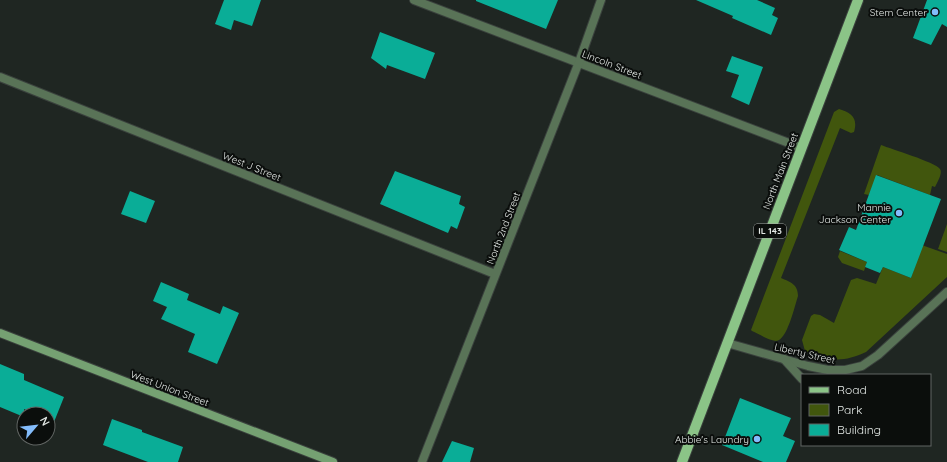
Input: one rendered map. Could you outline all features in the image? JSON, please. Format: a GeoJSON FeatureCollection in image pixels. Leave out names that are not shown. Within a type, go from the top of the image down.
{"type":"FeatureCollection","features":[{"type":"Feature","properties":{"kind":"main road","name":"North Main Street"},"geometry":{"type":"LineString","coordinates":[[682,462],[858,0]]}},
{"type":"Feature","properties":{"kind":"street","name":"Lincoln Street"},"geometry":{"type":"LineString","coordinates":[[414,0],[802,148]]}},
{"type":"Feature","properties":{"kind":"street","name":"North 2nd Street"},"geometry":{"type":"LineString","coordinates":[[422,462],[602,0]]}},
{"type":"Feature","properties":{"kind":"street","name":"West J Street"},"geometry":{"type":"LineString","coordinates":[[0,77],[496,274]]}},
{"type":"Feature","properties":{"kind":"street","name":"Liberty Street"},"geometry":{"type":"LineString","coordinates":[[727,343],[828,370],[846,370],[862,366],[878,355],[947,292]]}},
{"type":"Feature","properties":{"kind":"street","name":"West Union Street"},"geometry":{"type":"LineString","coordinates":[[0,333],[332,462]]}},
{"type":"Feature","properties":{"kind":"street"},"geometry":{"type":"LineString","coordinates":[[784,359],[801,378]]}},
{"type":"Feature","properties":{"kind":"green space"},"geometry":{"type":"Polygon","coordinates":[[[839,109],[851,114],[853,117],[855,123],[854,132],[851,133],[840,128],[781,278],[795,286],[798,296],[787,329],[784,335],[776,341],[751,330],[834,112],[839,109]]]}},
{"type":"Feature","properties":{"kind":"green space"},"geometry":{"type":"Polygon","coordinates":[[[881,145],[922,159],[940,169],[941,173],[935,187],[932,186],[930,195],[877,175],[869,195],[864,194],[881,145]]]}},
{"type":"Feature","properties":{"kind":"green space"},"geometry":{"type":"Polygon","coordinates":[[[947,224],[947,252],[938,249],[947,224]]]}},
{"type":"Feature","properties":{"kind":"green space"},"geometry":{"type":"Polygon","coordinates":[[[916,243],[947,254],[947,277],[866,352],[850,358],[828,359],[805,351],[802,340],[811,316],[814,314],[820,315],[834,323],[851,280],[857,278],[876,284],[883,267],[911,278],[919,254],[916,243]]]}},
{"type":"Feature","properties":{"kind":"green space"},"geometry":{"type":"Polygon","coordinates":[[[840,251],[867,262],[864,271],[842,263],[838,257],[840,251]]]}},
{"type":"Feature","properties":{"kind":"building"},"geometry":{"type":"Polygon","coordinates":[[[224,0],[261,0],[252,26],[234,20],[231,30],[215,24],[224,0]]]}},
{"type":"Feature","properties":{"kind":"building"},"geometry":{"type":"Polygon","coordinates":[[[476,0],[558,0],[546,29],[476,0]]]}},
{"type":"Feature","properties":{"kind":"building"},"geometry":{"type":"Polygon","coordinates":[[[696,0],[757,0],[775,8],[772,15],[778,18],[771,35],[696,0]]]}},
{"type":"Feature","properties":{"kind":"building","name":"Stem Center"},"geometry":{"type":"Polygon","coordinates":[[[927,0],[947,0],[947,27],[942,24],[931,45],[913,38],[927,0]]]}},
{"type":"Feature","properties":{"kind":"building"},"geometry":{"type":"Polygon","coordinates":[[[380,32],[435,53],[425,79],[387,65],[386,69],[371,58],[380,32]]]}},
{"type":"Feature","properties":{"kind":"building"},"geometry":{"type":"Polygon","coordinates":[[[732,56],[763,67],[749,105],[731,97],[739,75],[726,71],[732,56]]]}},
{"type":"Feature","properties":{"kind":"building"},"geometry":{"type":"Polygon","coordinates":[[[395,171],[461,196],[459,204],[465,207],[457,229],[451,226],[448,233],[380,204],[395,171]]]}},
{"type":"Feature","properties":{"kind":"building","name":"Mannie Jackson Center"},"geometry":{"type":"Polygon","coordinates":[[[876,175],[941,199],[911,278],[883,267],[880,273],[865,267],[867,262],[839,250],[849,227],[856,230],[876,175]]]}},
{"type":"Feature","properties":{"kind":"building"},"geometry":{"type":"Polygon","coordinates":[[[130,191],[155,201],[146,223],[121,214],[130,191]]]}},
{"type":"Feature","properties":{"kind":"building"},"geometry":{"type":"Polygon","coordinates":[[[161,282],[189,294],[187,300],[220,314],[223,306],[239,313],[217,364],[188,352],[195,334],[161,319],[167,307],[153,301],[161,282]]]}},
{"type":"Feature","properties":{"kind":"building"},"geometry":{"type":"Polygon","coordinates":[[[0,364],[24,374],[24,380],[64,397],[56,417],[56,406],[16,406],[16,414],[0,407],[0,364]]]}},
{"type":"Feature","properties":{"kind":"building","name":"Abbie's Laundry"},"geometry":{"type":"Polygon","coordinates":[[[740,398],[791,418],[783,436],[795,441],[786,462],[763,462],[722,445],[740,398]]]}},
{"type":"Feature","properties":{"kind":"building"},"geometry":{"type":"Polygon","coordinates":[[[112,419],[183,447],[178,462],[148,462],[103,445],[112,419]]]}},
{"type":"Feature","properties":{"kind":"building"},"geometry":{"type":"Polygon","coordinates":[[[452,441],[474,448],[470,462],[442,462],[452,441]]]}},
{"type":"Feature","properties":{"kind":"place","name":"Stem Center"},"geometry":{"type":"Point","coordinates":[935,12]}},
{"type":"Feature","properties":{"kind":"place","name":"Mannie Jackson Center"},"geometry":{"type":"Point","coordinates":[899,213]}},
{"type":"Feature","properties":{"kind":"place","name":"Abbie's Laundry"},"geometry":{"type":"Point","coordinates":[757,439]}}]}
